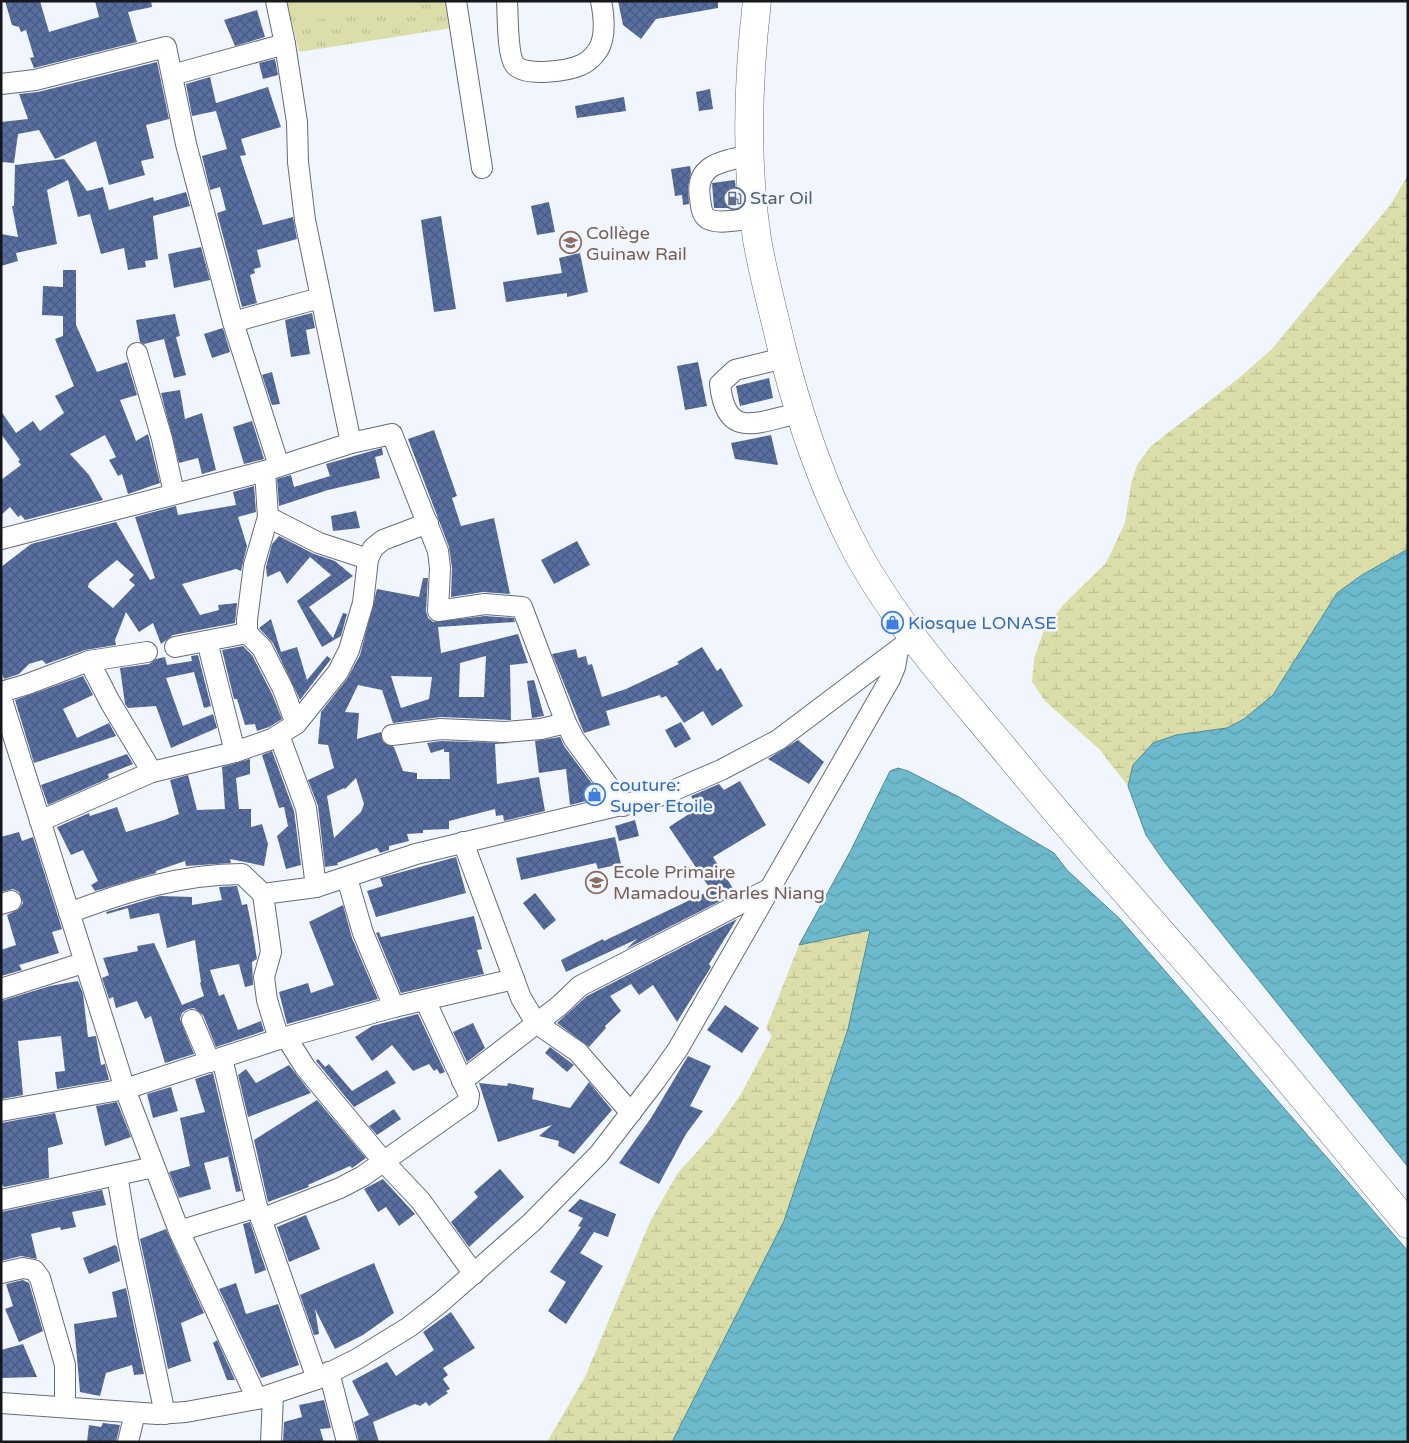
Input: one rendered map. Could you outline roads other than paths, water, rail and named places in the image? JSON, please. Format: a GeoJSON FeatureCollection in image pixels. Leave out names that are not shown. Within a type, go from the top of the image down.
{"type":"FeatureCollection","features":[{"type":"Feature","properties":{"kind":"highway"},"geometry":{"type":"LineString","coordinates":[[757,1],[752,60],[751,155],[754,218],[765,278],[784,358],[800,413],[831,496],[858,554],[894,612],[906,644],[1234,1016],[1408,1224]]}},
{"type":"Feature","properties":{"kind":"street"},"geometry":{"type":"LineString","coordinates":[[276,1],[286,44],[297,122],[302,205],[320,298],[352,443]]}},
{"type":"Feature","properties":{"kind":"street"},"geometry":{"type":"LineString","coordinates":[[456,1],[482,168]]}},
{"type":"Feature","properties":{"kind":"street"},"geometry":{"type":"LineString","coordinates":[[507,1],[511,56],[515,65],[526,72],[580,66],[588,61],[598,50],[602,41],[602,1]]}},
{"type":"Feature","properties":{"kind":"street"},"geometry":{"type":"LineString","coordinates":[[172,75],[286,44]]}},
{"type":"Feature","properties":{"kind":"street"},"geometry":{"type":"LineString","coordinates":[[1,84],[35,80],[166,47],[186,144],[272,468],[268,517],[254,565],[247,633],[262,648],[283,690],[296,724]]}},
{"type":"Feature","properties":{"kind":"street"},"geometry":{"type":"LineString","coordinates":[[751,155],[709,168],[701,176],[698,186],[702,212],[708,218],[718,221],[754,218]]}},
{"type":"Feature","properties":{"kind":"street"},"geometry":{"type":"LineString","coordinates":[[233,322],[320,298]]}},
{"type":"Feature","properties":{"kind":"street"},"geometry":{"type":"LineString","coordinates":[[137,354],[162,439],[174,492]]}},
{"type":"Feature","properties":{"kind":"street"},"geometry":{"type":"LineString","coordinates":[[784,358],[735,370],[720,384],[722,400],[728,415],[737,423],[748,423],[800,413]]}},
{"type":"Feature","properties":{"kind":"street"},"geometry":{"type":"LineString","coordinates":[[1,539],[174,492],[272,468],[352,443],[390,434],[394,436],[438,551],[440,568],[438,612],[485,604],[522,606],[566,723],[574,738],[623,806]]}},
{"type":"Feature","properties":{"kind":"street"},"geometry":{"type":"LineString","coordinates":[[268,517],[319,543],[368,559]]}},
{"type":"Feature","properties":{"kind":"street"},"geometry":{"type":"LineString","coordinates":[[40,821],[152,772],[234,752],[279,735],[296,724],[338,672],[349,650],[363,603],[368,559],[373,548],[383,540],[428,523]]}},
{"type":"Feature","properties":{"kind":"street"},"geometry":{"type":"LineString","coordinates":[[175,647],[247,633]]}},
{"type":"Feature","properties":{"kind":"street"},"geometry":{"type":"LineString","coordinates":[[207,641],[234,752]]}},
{"type":"Feature","properties":{"kind":"street"},"geometry":{"type":"LineString","coordinates":[[263,894],[316,887],[401,858],[663,795],[694,782],[778,740],[906,644]]}},
{"type":"Feature","properties":{"kind":"street"},"geometry":{"type":"LineString","coordinates":[[1,1403],[165,1414],[265,1397],[323,1376],[383,1344],[409,1327],[474,1274],[530,1223],[599,1154],[678,1049],[772,888],[890,679],[906,644]]}},
{"type":"Feature","properties":{"kind":"street"},"geometry":{"type":"LineString","coordinates":[[1,692],[26,685],[88,661],[147,652]]}},
{"type":"Feature","properties":{"kind":"street"},"geometry":{"type":"LineString","coordinates":[[88,661],[152,772]]}},
{"type":"Feature","properties":{"kind":"street"},"geometry":{"type":"LineString","coordinates":[[1,697],[4,717],[40,821],[83,963],[125,1089],[179,1231],[265,1397],[271,1442]]}},
{"type":"Feature","properties":{"kind":"street"},"geometry":{"type":"LineString","coordinates":[[392,735],[442,729],[505,732],[541,729],[566,723]]}},
{"type":"Feature","properties":{"kind":"street"},"geometry":{"type":"LineString","coordinates":[[279,735],[306,808],[316,887]]}},
{"type":"Feature","properties":{"kind":"street"},"geometry":{"type":"LineString","coordinates":[[463,842],[525,1008],[536,1023],[578,1052],[631,1113]]}},
{"type":"Feature","properties":{"kind":"street"},"geometry":{"type":"LineString","coordinates":[[69,913],[116,895],[171,881],[242,874],[263,894],[271,952],[264,978],[267,1000],[283,1038],[384,1162],[420,1200],[474,1274]]}},
{"type":"Feature","properties":{"kind":"street"},"geometry":{"type":"LineString","coordinates":[[347,878],[363,933],[394,1007]]}},
{"type":"Feature","properties":{"kind":"street"},"geometry":{"type":"LineString","coordinates":[[462,1081],[559,1006],[580,986],[772,888]]}},
{"type":"Feature","properties":{"kind":"street"},"geometry":{"type":"LineString","coordinates":[[1,989],[83,963]]}},
{"type":"Feature","properties":{"kind":"street"},"geometry":{"type":"LineString","coordinates":[[1,1110],[125,1089],[283,1038],[394,1007],[514,978]]}},
{"type":"Feature","properties":{"kind":"street"},"geometry":{"type":"LineString","coordinates":[[179,1231],[259,1213],[340,1188],[384,1162],[468,1102],[469,1095],[424,1000]]}},
{"type":"Feature","properties":{"kind":"street"},"geometry":{"type":"LineString","coordinates":[[192,1020],[216,1060],[259,1213],[347,1442]]}},
{"type":"Feature","properties":{"kind":"street"},"geometry":{"type":"LineString","coordinates":[[1,1200],[154,1167]]}},
{"type":"Feature","properties":{"kind":"street"},"geometry":{"type":"LineString","coordinates":[[117,1175],[128,1240],[165,1414]]}},
{"type":"Feature","properties":{"kind":"street"},"geometry":{"type":"LineString","coordinates":[[1,1273],[28,1269],[34,1270],[40,1278],[65,1365],[65,1407]]}},
{"type":"Feature","properties":{"kind":"street"},"geometry":{"type":"LineString","coordinates":[[128,1442],[135,1413]]}},
{"type":"Feature","properties":{"kind":"water"},"geometry":{"type":"Polygon","coordinates":[[[1408,549],[1408,1167],[1166,864],[1146,835],[1128,786],[1133,765],[1153,743],[1176,735],[1227,728],[1244,719],[1273,695],[1337,593],[1362,575],[1408,549]]]}},
{"type":"Feature","properties":{"kind":"water"},"geometry":{"type":"Polygon","coordinates":[[[898,768],[908,771],[959,797],[1054,853],[1067,870],[1120,919],[1408,1251],[1408,1442],[672,1442],[784,1221],[848,1029],[870,930],[799,945],[850,852],[890,771],[898,768]]]}},
{"type":"Feature","properties":{"kind":"place","name":"Star Oil"},"geometry":{"type":"Point","coordinates":[734,198]}},
{"type":"Feature","properties":{"kind":"place","name":"Collège Guinaw Rail"},"geometry":{"type":"Point","coordinates":[570,243]}},
{"type":"Feature","properties":{"kind":"place","name":"Kiosque LONASE"},"geometry":{"type":"Point","coordinates":[892,623]}},
{"type":"Feature","properties":{"kind":"place","name":"couture: Super Etoile"},"geometry":{"type":"Point","coordinates":[594,795]}},
{"type":"Feature","properties":{"kind":"place","name":"Ecole Primaire Mamadou Charles Niang"},"geometry":{"type":"Point","coordinates":[597,882]}}]}
